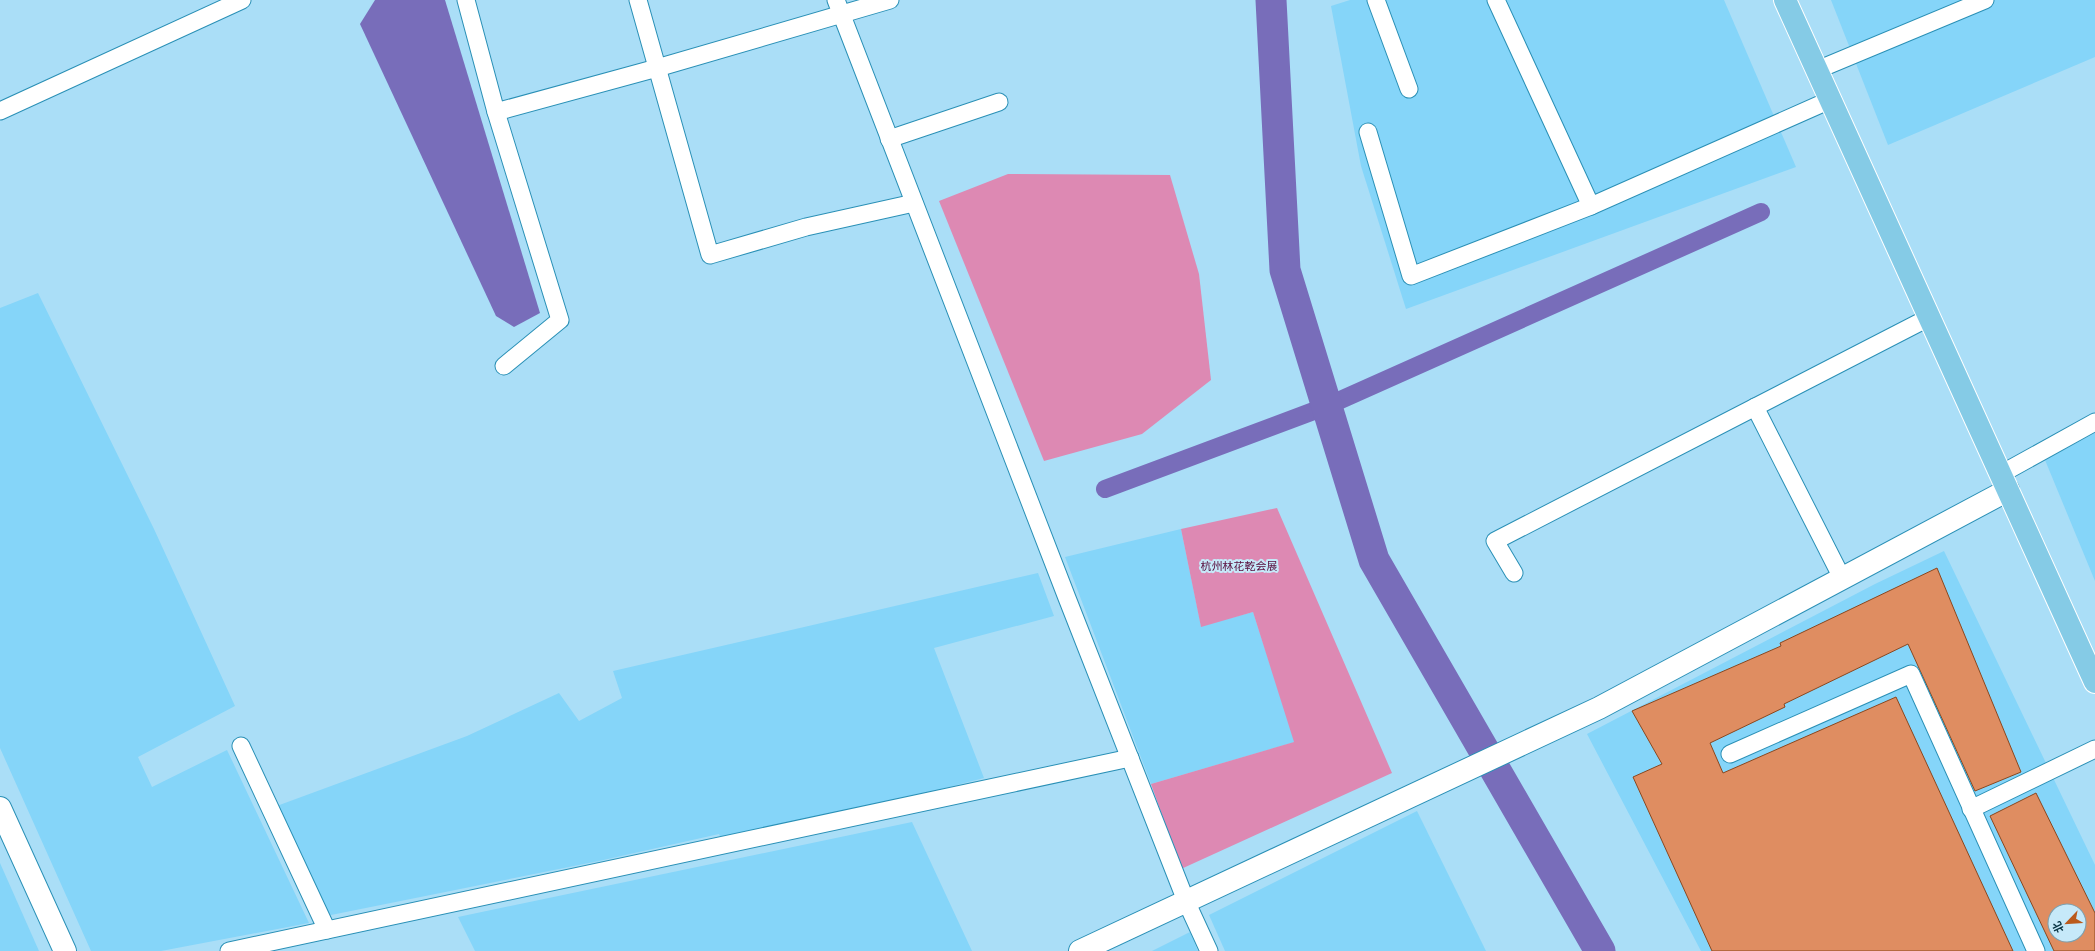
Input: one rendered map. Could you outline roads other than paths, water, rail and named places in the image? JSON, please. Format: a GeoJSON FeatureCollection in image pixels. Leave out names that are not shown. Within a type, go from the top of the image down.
{"type":"FeatureCollection","features":[{"type":"Feature","properties":{"kind":"main road"},"geometry":{"type":"LineString","coordinates":[[1785,0],[1930,316],[2095,682]]}},
{"type":"Feature","properties":{"kind":"street"},"geometry":{"type":"LineString","coordinates":[[0,111],[242,0]]}},
{"type":"Feature","properties":{"kind":"street"},"geometry":{"type":"LineString","coordinates":[[466,0],[496,112],[560,320],[504,366]]}},
{"type":"Feature","properties":{"kind":"street"},"geometry":{"type":"LineString","coordinates":[[638,0],[710,255],[806,227],[914,202]]}},
{"type":"Feature","properties":{"kind":"street"},"geometry":{"type":"LineString","coordinates":[[496,112],[657,68],[839,6],[890,0]]}},
{"type":"Feature","properties":{"kind":"street"},"geometry":{"type":"LineString","coordinates":[[1376,0],[1409,89]]}},
{"type":"Feature","properties":{"kind":"street"},"geometry":{"type":"LineString","coordinates":[[1496,0],[1590,206]]}},
{"type":"Feature","properties":{"kind":"street"},"geometry":{"type":"LineString","coordinates":[[1817,70],[1985,0]]}},
{"type":"Feature","properties":{"kind":"street"},"geometry":{"type":"LineString","coordinates":[[839,6],[889,139],[1130,758],[1186,901],[1209,951]]}},
{"type":"Feature","properties":{"kind":"street"},"geometry":{"type":"LineString","coordinates":[[1368,132],[1411,276],[1590,206],[1830,100]]}},
{"type":"Feature","properties":{"kind":"street"},"geometry":{"type":"LineString","coordinates":[[889,139],[999,102]]}},
{"type":"Feature","properties":{"kind":"street"},"geometry":{"type":"LineString","coordinates":[[1514,573],[1495,541],[1930,316]]}},
{"type":"Feature","properties":{"kind":"street"},"geometry":{"type":"LineString","coordinates":[[1755,407],[1842,578]]}},
{"type":"Feature","properties":{"kind":"street"},"geometry":{"type":"LineString","coordinates":[[1080,951],[1599,708],[1842,578],[2004,482],[2095,422]]}},
{"type":"Feature","properties":{"kind":"street"},"geometry":{"type":"LineString","coordinates":[[1730,754],[1911,674],[2036,951]]}},
{"type":"Feature","properties":{"kind":"street"},"geometry":{"type":"LineString","coordinates":[[241,746],[327,930]]}},
{"type":"Feature","properties":{"kind":"street"},"geometry":{"type":"LineString","coordinates":[[1971,808],[2095,748]]}},
{"type":"Feature","properties":{"kind":"street"},"geometry":{"type":"LineString","coordinates":[[229,951],[1130,758]]}},
{"type":"Feature","properties":{"kind":"street"},"geometry":{"type":"LineString","coordinates":[[0,808],[64,951]]}},
{"type":"Feature","properties":{"kind":"waterway"},"geometry":{"type":"LineString","coordinates":[[1271,0],[1285,270],[1374,560],[1600,951]]}},
{"type":"Feature","properties":{"kind":"waterway"},"geometry":{"type":"LineString","coordinates":[[1105,489],[1327,406],[1761,212]]}},
{"type":"Feature","properties":{"kind":"park label","name":"杭州林花乾会展"},"geometry":{"type":"Point","coordinates":[1239,566]}}]}
